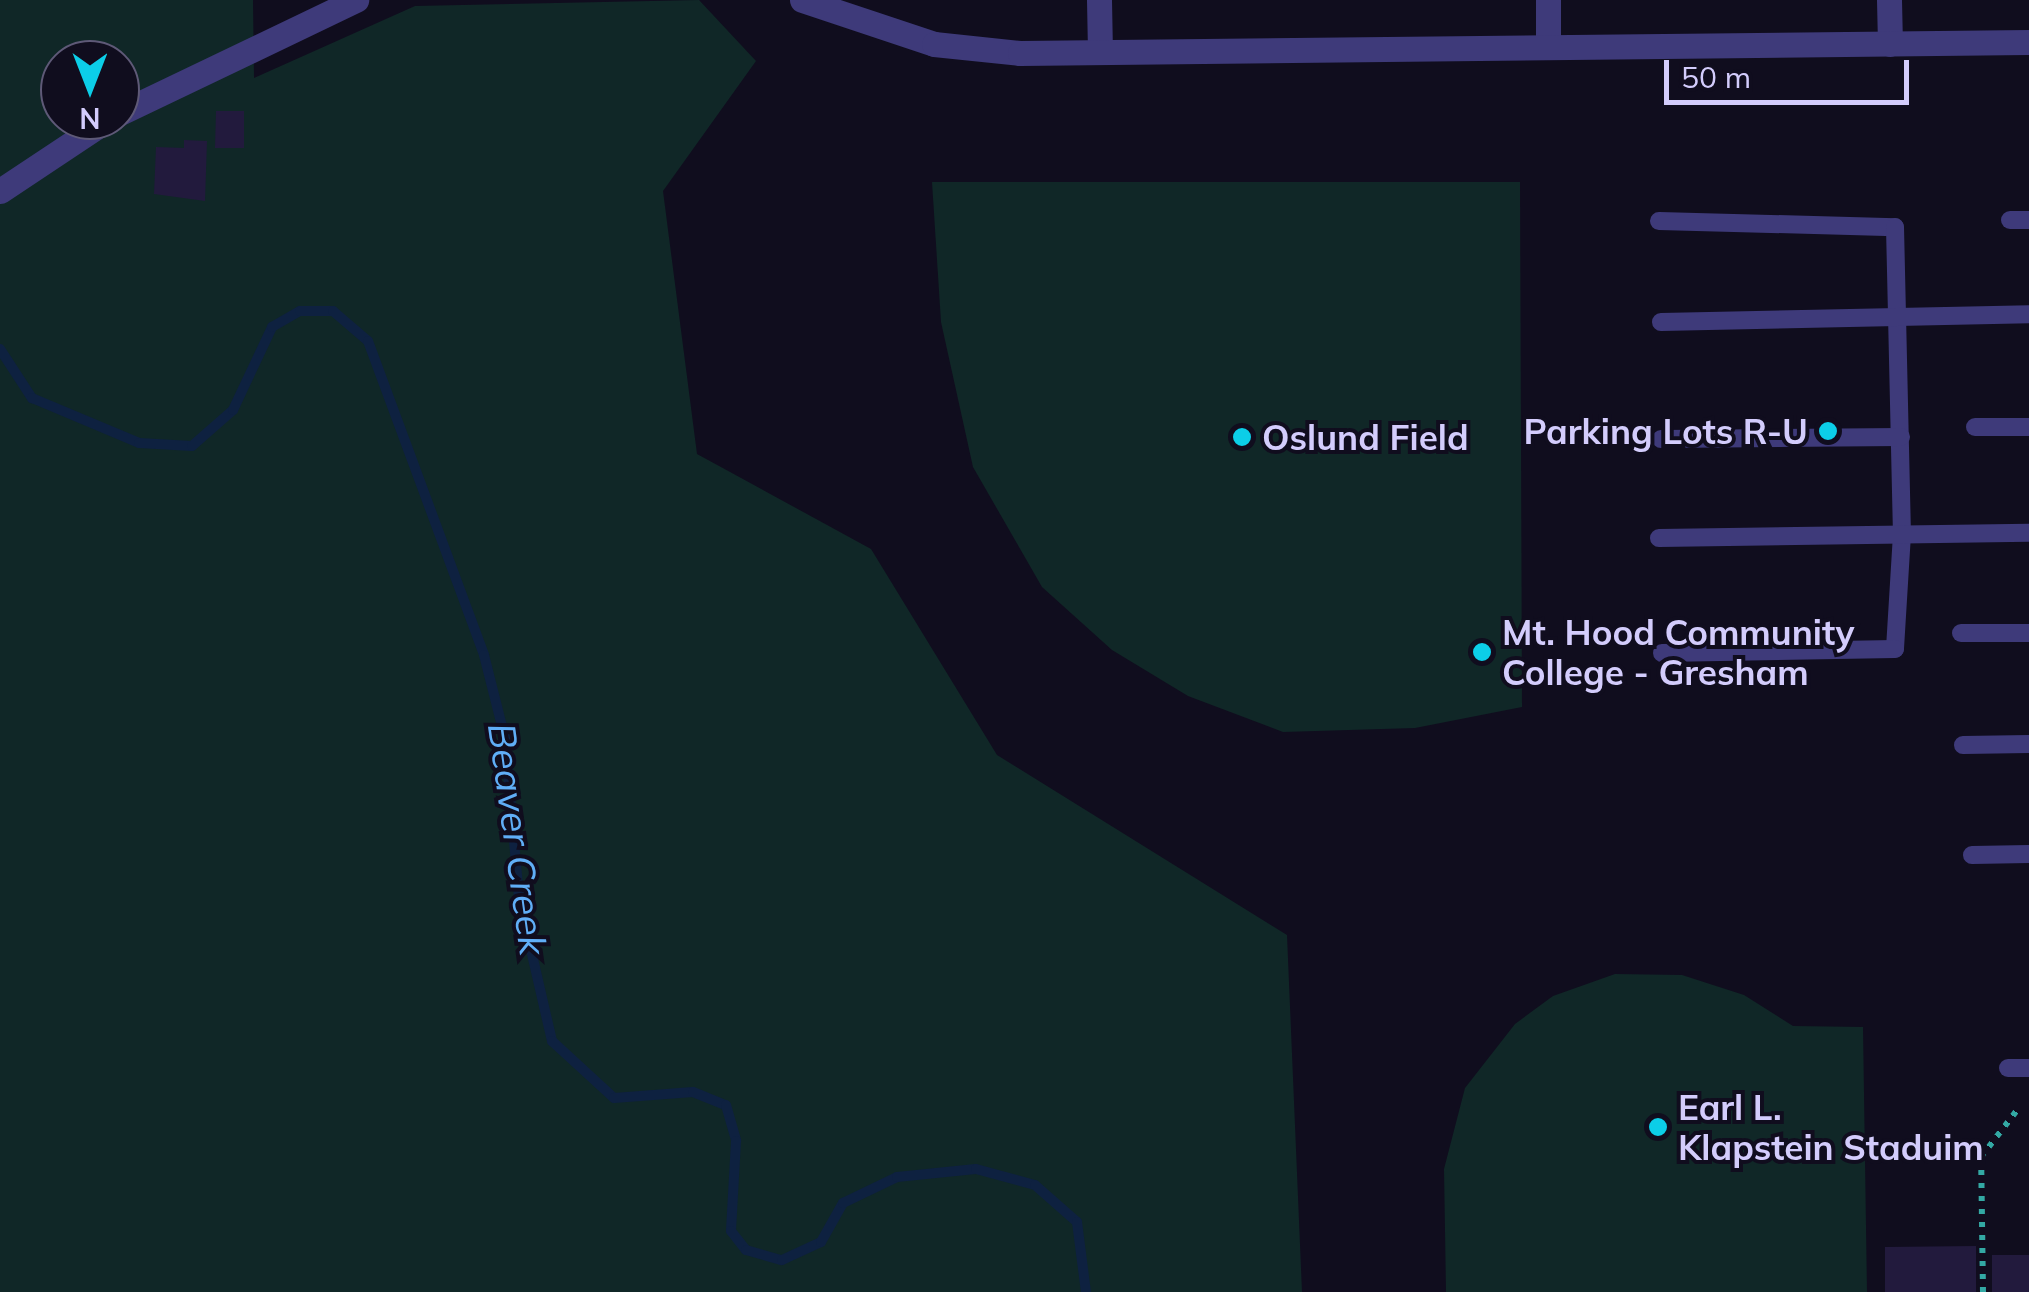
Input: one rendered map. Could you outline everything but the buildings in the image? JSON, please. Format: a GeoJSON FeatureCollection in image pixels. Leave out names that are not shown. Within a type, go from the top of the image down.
{"type":"FeatureCollection","features":[{"type":"Feature","properties":{"kind":"street"},"geometry":{"type":"LineString","coordinates":[[140,103],[356,0]]}},
{"type":"Feature","properties":{"kind":"street"},"geometry":{"type":"LineString","coordinates":[[802,0],[934,44],[1100,52],[1548,44],[2029,42]]}},
{"type":"Feature","properties":{"kind":"street"},"geometry":{"type":"LineString","coordinates":[[1099,0],[1100,52]]}},
{"type":"Feature","properties":{"kind":"street"},"geometry":{"type":"LineString","coordinates":[[1548,0],[1548,44]]}},
{"type":"Feature","properties":{"kind":"street"},"geometry":{"type":"LineString","coordinates":[[1889,0],[1890,44]]}},
{"type":"Feature","properties":{"kind":"street"},"geometry":{"type":"LineString","coordinates":[[0,191],[76,140]]}},
{"type":"Feature","properties":{"kind":"lane"},"geometry":{"type":"LineString","coordinates":[[2010,220],[2029,220]]}},
{"type":"Feature","properties":{"kind":"lane"},"geometry":{"type":"LineString","coordinates":[[1659,221],[1889,221],[1899,315],[1902,534],[1895,649],[1662,652]]}},
{"type":"Feature","properties":{"kind":"lane"},"geometry":{"type":"LineString","coordinates":[[1661,322],[2029,314]]}},
{"type":"Feature","properties":{"kind":"lane"},"geometry":{"type":"LineString","coordinates":[[1975,427],[2029,427]]}},
{"type":"Feature","properties":{"kind":"lane"},"geometry":{"type":"LineString","coordinates":[[1661,439],[1901,436]]}},
{"type":"Feature","properties":{"kind":"lane"},"geometry":{"type":"LineString","coordinates":[[1659,538],[2029,533]]}},
{"type":"Feature","properties":{"kind":"lane"},"geometry":{"type":"LineString","coordinates":[[1961,633],[2029,632]]}},
{"type":"Feature","properties":{"kind":"lane"},"geometry":{"type":"LineString","coordinates":[[1963,745],[2029,744]]}},
{"type":"Feature","properties":{"kind":"lane"},"geometry":{"type":"LineString","coordinates":[[1972,855],[2029,854]]}},
{"type":"Feature","properties":{"kind":"lane"},"geometry":{"type":"LineString","coordinates":[[2008,1068],[2029,1068]]}},
{"type":"Feature","properties":{"kind":"path"},"geometry":{"type":"LineString","coordinates":[[1982,1292],[1981,1157],[2018,1109]]}},
{"type":"Feature","properties":{"kind":"green space"},"geometry":{"type":"Polygon","coordinates":[[[0,0],[253,0],[254,78],[415,6],[699,0],[756,61],[663,191],[697,454],[871,549],[997,755],[1287,935],[1302,1292],[0,1292],[0,0]]]}},
{"type":"Feature","properties":{"kind":"green space","name":"Oslund Field"},"geometry":{"type":"Polygon","coordinates":[[[932,182],[1520,182],[1522,707],[1415,728],[1283,732],[1188,696],[1112,650],[1042,587],[973,467],[941,322],[932,182]]]}},
{"type":"Feature","properties":{"kind":"green space","name":"Earl L. Klapstein Staduim"},"geometry":{"type":"Polygon","coordinates":[[[1615,974],[1682,975],[1744,995],[1793,1026],[1863,1027],[1867,1292],[1446,1292],[1444,1169],[1465,1088],[1515,1024],[1553,996],[1615,974]]]}},
{"type":"Feature","properties":{"kind":"waterway","name":"Beaver Creek"},"geometry":{"type":"LineString","coordinates":[[0,349],[32,398],[139,443],[192,446],[233,410],[272,327],[300,311],[333,311],[368,341],[484,655],[505,738],[519,898],[552,1041],[614,1098],[693,1092],[726,1105],[736,1141],[731,1231],[746,1250],[782,1260],[821,1242],[843,1203],[897,1177],[976,1169],[1035,1185],[1077,1222],[1086,1292]]}},
{"type":"Feature","properties":{"kind":"place","name":"Parking Lots R-U"},"geometry":{"type":"Point","coordinates":[1828,431]}},
{"type":"Feature","properties":{"kind":"place","name":"Oslund Field"},"geometry":{"type":"Point","coordinates":[1242,437]}},
{"type":"Feature","properties":{"kind":"place","name":"Mt. Hood Community College - Gresham"},"geometry":{"type":"Point","coordinates":[1482,652]}},
{"type":"Feature","properties":{"kind":"place","name":"Earl L. Klapstein Staduim"},"geometry":{"type":"Point","coordinates":[1658,1127]}}]}
